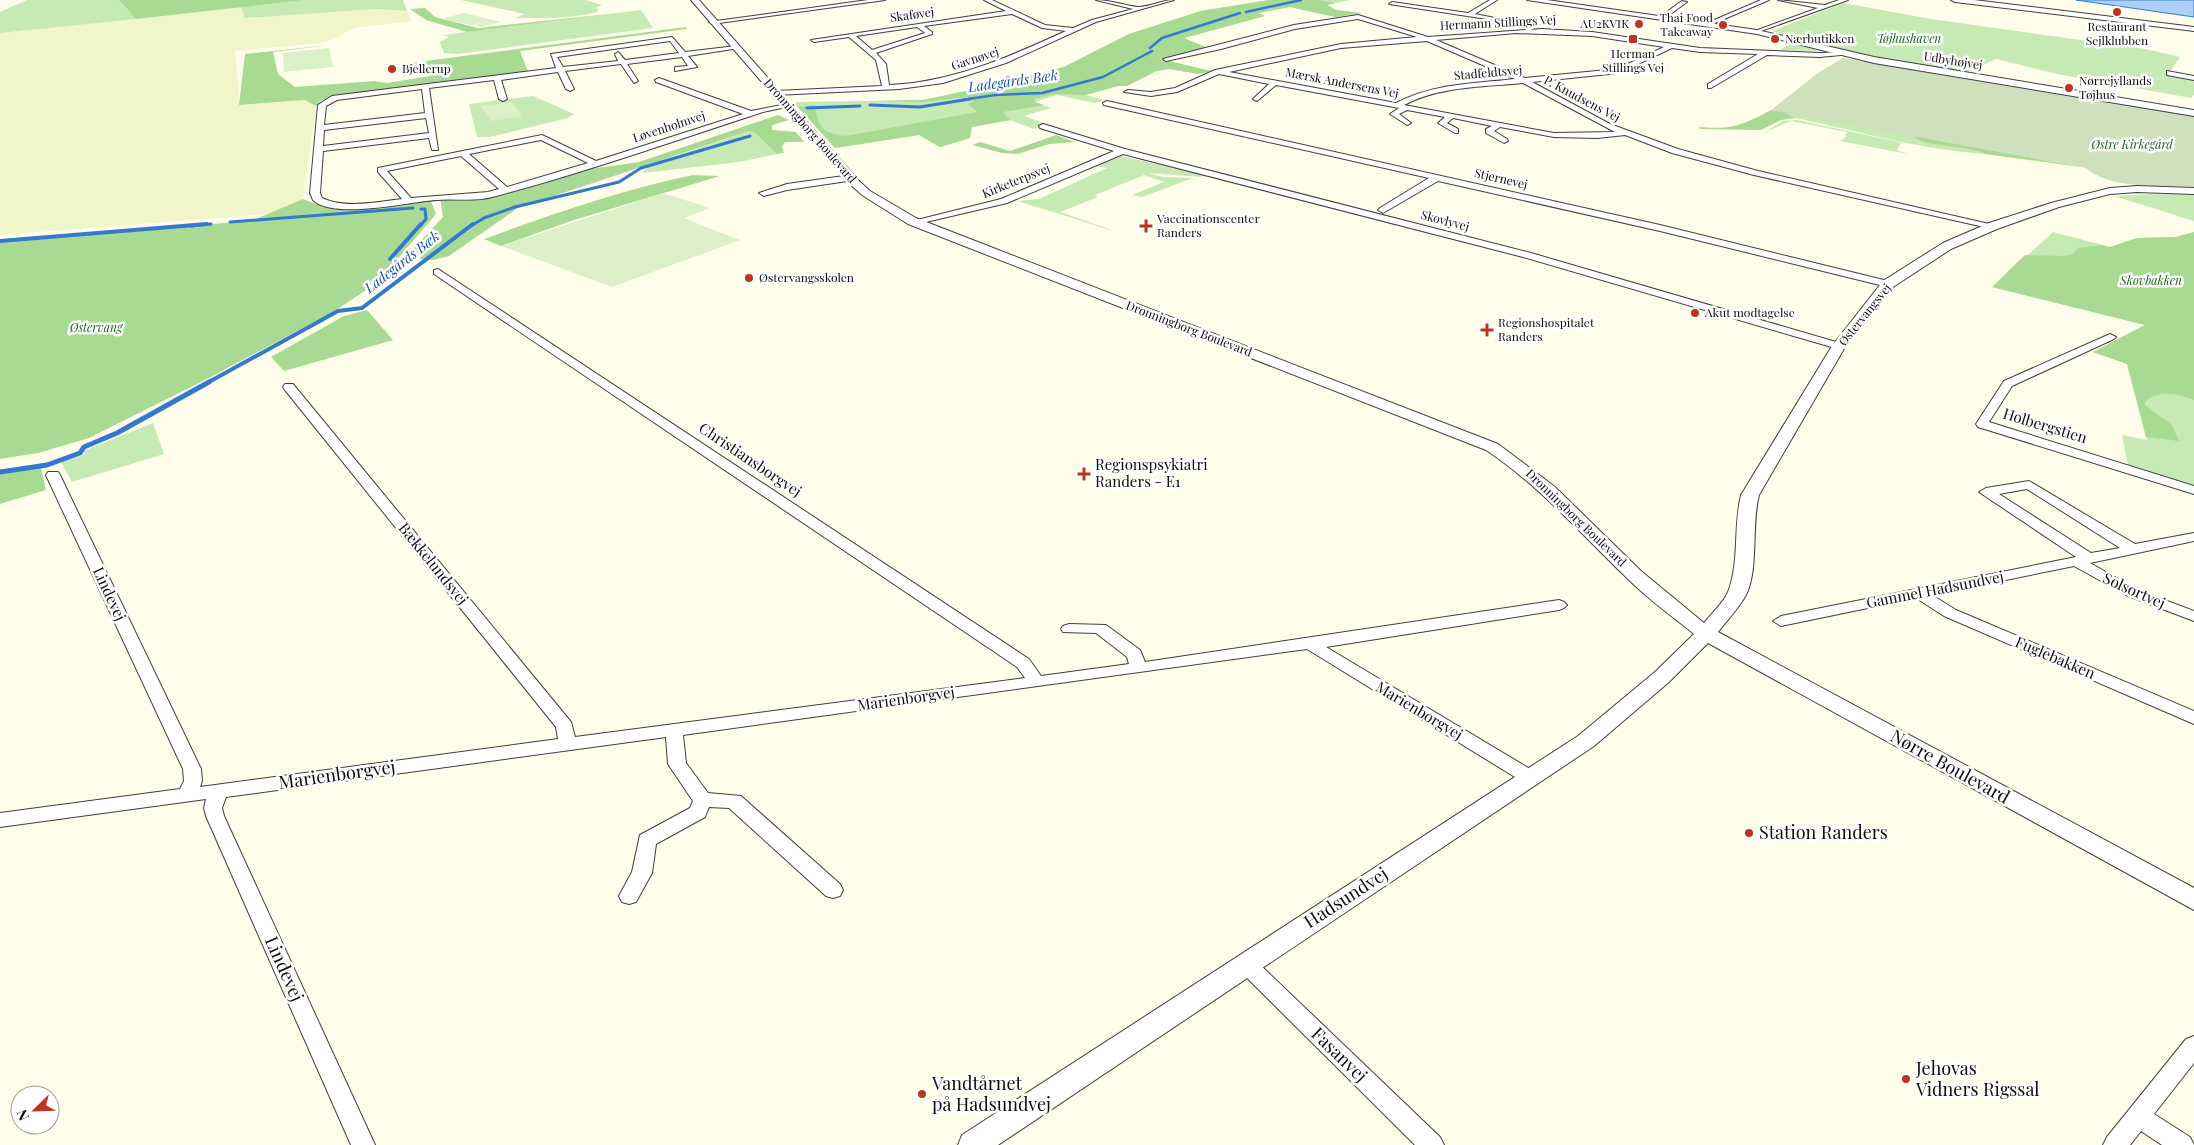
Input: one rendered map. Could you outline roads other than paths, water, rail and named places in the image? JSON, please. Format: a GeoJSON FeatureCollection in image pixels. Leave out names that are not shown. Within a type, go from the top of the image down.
{"type":"FeatureCollection","features":[{"type":"Feature","properties":{"kind":"street","name":"Dronningborg Boulevard"},"geometry":{"type":"LineString","coordinates":[[695,0],[712,22],[866,193],[916,223],[1492,447],[1518,463],[1543,483],[1635,576],[1706,634]]}},
{"type":"Feature","properties":{"kind":"street"},"geometry":{"type":"LineString","coordinates":[[712,22],[882,0]]}},
{"type":"Feature","properties":{"kind":"street"},"geometry":{"type":"LineString","coordinates":[[987,0],[1044,26],[1072,30]]}},
{"type":"Feature","properties":{"kind":"street"},"geometry":{"type":"LineString","coordinates":[[1099,0],[1138,8]]}},
{"type":"Feature","properties":{"kind":"street","name":"Gavnøvej"},"geometry":{"type":"LineString","coordinates":[[776,93],[886,88],[934,83],[1004,62],[1072,30],[1138,8],[1171,0]]}},
{"type":"Feature","properties":{"kind":"street"},"geometry":{"type":"LineString","coordinates":[[1456,22],[1494,0]]}},
{"type":"Feature","properties":{"kind":"street","name":"Udbyhøjvej"},"geometry":{"type":"LineString","coordinates":[[1531,0],[1663,17],[1758,32],[1874,60],[2194,113]]}},
{"type":"Feature","properties":{"kind":"street"},"geometry":{"type":"LineString","coordinates":[[1708,24],[1766,0]]}},
{"type":"Feature","properties":{"kind":"street"},"geometry":{"type":"LineString","coordinates":[[1781,0],[1826,7]]}},
{"type":"Feature","properties":{"kind":"street"},"geometry":{"type":"LineString","coordinates":[[1830,0],[1843,1]]}},
{"type":"Feature","properties":{"kind":"street"},"geometry":{"type":"LineString","coordinates":[[1955,0],[2194,29]]}},
{"type":"Feature","properties":{"kind":"street"},"geometry":{"type":"LineString","coordinates":[[1758,32],[1843,1]]}},
{"type":"Feature","properties":{"kind":"street"},"geometry":{"type":"LineString","coordinates":[[1384,8],[1395,2],[1520,23],[1542,31]]}},
{"type":"Feature","properties":{"kind":"street"},"geometry":{"type":"LineString","coordinates":[[1663,17],[1684,2]]}},
{"type":"Feature","properties":{"kind":"street","name":"Skaføvej"},"geometry":{"type":"LineString","coordinates":[[814,40],[1013,12]]}},
{"type":"Feature","properties":{"kind":"street","name":"P. Knudsens Vej"},"geometry":{"type":"LineString","coordinates":[[1166,59],[1219,48],[1294,27],[1358,17],[1426,38],[1486,62],[1591,118],[1624,133],[1725,165],[1993,226]]}},
{"type":"Feature","properties":{"kind":"street"},"geometry":{"type":"LineString","coordinates":[[872,52],[930,33],[919,26]]}},
{"type":"Feature","properties":{"kind":"street","name":"Hermann Stillings Vej"},"geometry":{"type":"LineString","coordinates":[[1218,72],[1341,46],[1426,38],[1542,31],[1592,34],[1669,47],[1820,55],[1841,53]]}},
{"type":"Feature","properties":{"kind":"street"},"geometry":{"type":"LineString","coordinates":[[851,35],[872,52],[882,64],[886,88]]}},
{"type":"Feature","properties":{"kind":"street"},"geometry":{"type":"LineString","coordinates":[[570,89],[553,55],[672,40],[693,67],[678,69]]}},
{"type":"Feature","properties":{"kind":"street"},"geometry":{"type":"LineString","coordinates":[[613,47],[634,81]]}},
{"type":"Feature","properties":{"kind":"street","name":"Stadfeldtsvej"},"geometry":{"type":"LineString","coordinates":[[1400,107],[1429,90],[1619,71],[1669,47]]}},
{"type":"Feature","properties":{"kind":"street","name":"Løvenholmvej"},"geometry":{"type":"LineString","coordinates":[[736,48],[350,95],[326,101],[322,105],[315,192],[318,200],[329,205],[349,207],[436,197],[468,197],[505,190],[751,114],[787,106]]}},
{"type":"Feature","properties":{"kind":"street"},"geometry":{"type":"LineString","coordinates":[[1712,86],[1766,53]]}},
{"type":"Feature","properties":{"kind":"street"},"geometry":{"type":"LineString","coordinates":[[1128,92],[1152,94],[1177,90],[1218,72]]}},
{"type":"Feature","properties":{"kind":"street","name":"Mærsk Andersens Vej"},"geometry":{"type":"LineString","coordinates":[[1218,72],[1498,125],[1553,138],[1624,133]]}},
{"type":"Feature","properties":{"kind":"street"},"geometry":{"type":"LineString","coordinates":[[2170,72],[2194,78]]}},
{"type":"Feature","properties":{"kind":"street"},"geometry":{"type":"LineString","coordinates":[[497,78],[503,99]]}},
{"type":"Feature","properties":{"kind":"street","name":"Løvenholmvej"},"geometry":{"type":"LineString","coordinates":[[659,80],[751,114]]}},
{"type":"Feature","properties":{"kind":"street"},"geometry":{"type":"LineString","coordinates":[[1195,81],[1214,85]]}},
{"type":"Feature","properties":{"kind":"street","name":"Mærsk Andersens Vej"},"geometry":{"type":"LineString","coordinates":[[1257,99],[1274,83]]}},
{"type":"Feature","properties":{"kind":"street"},"geometry":{"type":"LineString","coordinates":[[425,86],[435,148]]}},
{"type":"Feature","properties":{"kind":"street","name":"Stjernevej"},"geometry":{"type":"LineString","coordinates":[[1107,103],[1660,228],[1888,284]]}},
{"type":"Feature","properties":{"kind":"street","name":"Mærsk Andersens Vej"},"geometry":{"type":"LineString","coordinates":[[1400,107],[1394,114],[1407,123]]}},
{"type":"Feature","properties":{"kind":"street"},"geometry":{"type":"LineString","coordinates":[[321,128],[429,115]]}},
{"type":"Feature","properties":{"kind":"street"},"geometry":{"type":"LineString","coordinates":[[1451,116],[1442,124],[1455,131]]}},
{"type":"Feature","properties":{"kind":"street"},"geometry":{"type":"LineString","coordinates":[[1498,125],[1489,131],[1504,140]]}},
{"type":"Feature","properties":{"kind":"street","name":"Skovlyvej"},"geometry":{"type":"LineString","coordinates":[[1043,126],[1122,151],[1527,255],[1839,346]]}},
{"type":"Feature","properties":{"kind":"street"},"geometry":{"type":"LineString","coordinates":[[318,149],[432,136]]}},
{"type":"Feature","properties":{"kind":"street"},"geometry":{"type":"LineString","coordinates":[[408,200],[381,170],[542,137],[594,163]]}},
{"type":"Feature","properties":{"kind":"street","name":"Kirketerpsvej"},"geometry":{"type":"LineString","coordinates":[[916,223],[1004,201],[1122,151]]}},
{"type":"Feature","properties":{"kind":"street"},"geometry":{"type":"LineString","coordinates":[[464,154],[505,190]]}},
{"type":"Feature","properties":{"kind":"street"},"geometry":{"type":"LineString","coordinates":[[764,193],[788,187],[851,178]]}},
{"type":"Feature","properties":{"kind":"street"},"geometry":{"type":"LineString","coordinates":[[1383,210],[1438,178]]}},
{"type":"Feature","properties":{"kind":"street","name":"Østervangsvej"},"geometry":{"type":"LineString","coordinates":[[1706,634],[1737,594],[1744,567],[1745,515],[1750,495],[1839,346],[1888,284],[1947,246],[1993,226],[2064,202],[2110,191],[2137,188],[2194,191]]}},
{"type":"Feature","properties":{"kind":"street","name":"Christiansborgvej"},"geometry":{"type":"LineString","coordinates":[[438,272],[1023,663],[1037,682]]}},
{"type":"Feature","properties":{"kind":"street","name":"Holbergstien"},"geometry":{"type":"LineString","coordinates":[[2110,337],[2008,384],[1982,424],[2194,490]]}},
{"type":"Feature","properties":{"kind":"street","name":"Bækkelundsvej"},"geometry":{"type":"LineString","coordinates":[[289,387],[565,726],[567,745]]}},
{"type":"Feature","properties":{"kind":"street","name":"Lindevej"},"geometry":{"type":"LineString","coordinates":[[53,475],[192,769],[193,781],[187,795]]}},
{"type":"Feature","properties":{"kind":"street"},"geometry":{"type":"LineString","coordinates":[[2082,560],[1986,492],[2029,485],[2131,548]]}},
{"type":"Feature","properties":{"kind":"street","name":"Gammel Hadsundvej"},"geometry":{"type":"LineString","coordinates":[[1781,620],[2194,536]]}},
{"type":"Feature","properties":{"kind":"street","name":"Solsortvej"},"geometry":{"type":"LineString","coordinates":[[2082,560],[2132,593],[2194,616]]}},
{"type":"Feature","properties":{"kind":"street","name":"Fuglebakken"},"geometry":{"type":"LineString","coordinates":[[1918,593],[1950,613],[2194,718]]}},
{"type":"Feature","properties":{"kind":"street","name":"Marienborgvej"},"geometry":{"type":"LineString","coordinates":[[0,820],[1139,668],[1310,644],[1559,604]]}},
{"type":"Feature","properties":{"kind":"street"},"geometry":{"type":"LineString","coordinates":[[1069,629],[1100,628],[1134,654],[1139,668]]}},
{"type":"Feature","properties":{"kind":"street","name":"Hadsundvej"},"geometry":{"type":"LineString","coordinates":[[973,1145],[1586,741],[1662,677],[1706,634]]}},
{"type":"Feature","properties":{"kind":"street","name":"Nørre Boulevard"},"geometry":{"type":"LineString","coordinates":[[1706,634],[2194,900]]}},
{"type":"Feature","properties":{"kind":"street","name":"Marienborgvej"},"geometry":{"type":"LineString","coordinates":[[1310,644],[1529,777]]}},
{"type":"Feature","properties":{"kind":"street"},"geometry":{"type":"LineString","coordinates":[[674,731],[677,764],[703,800]]}},
{"type":"Feature","properties":{"kind":"street","name":"Lindevej"},"geometry":{"type":"LineString","coordinates":[[218,791],[214,808],[215,816],[363,1145]]}},
{"type":"Feature","properties":{"kind":"street"},"geometry":{"type":"LineString","coordinates":[[703,800],[734,801],[832,890]]}},
{"type":"Feature","properties":{"kind":"street"},"geometry":{"type":"LineString","coordinates":[[629,896],[642,873],[647,840],[698,812],[703,800]]}},
{"type":"Feature","properties":{"kind":"street","name":"Fasanvej"},"geometry":{"type":"LineString","coordinates":[[1246,964],[1432,1145]]}},
{"type":"Feature","properties":{"kind":"street"},"geometry":{"type":"LineString","coordinates":[[2115,1145],[2194,1046]]}},
{"type":"Feature","properties":{"kind":"street"},"geometry":{"type":"LineString","coordinates":[[2138,1116],[2182,1145]]}},
{"type":"Feature","properties":{"kind":"water"},"geometry":{"type":"Polygon","coordinates":[[[2076,0],[2194,0],[2194,17],[2076,0]]]}},
{"type":"Feature","properties":{"kind":"waterway","name":"Ladegårds Bæk"},"geometry":{"type":"LineString","coordinates":[[1246,12],[1301,0]]}},
{"type":"Feature","properties":{"kind":"waterway","name":"Ladegårds Bæk"},"geometry":{"type":"LineString","coordinates":[[1150,48],[1162,38],[1240,13]]}},
{"type":"Feature","properties":{"kind":"waterway","name":"Ladegårds Bæk"},"geometry":{"type":"LineString","coordinates":[[962,100],[995,95],[1042,93],[1103,77],[1152,51]]}},
{"type":"Feature","properties":{"kind":"waterway","name":"Ladegårds Bæk"},"geometry":{"type":"LineString","coordinates":[[870,105],[920,107],[970,99]]}},
{"type":"Feature","properties":{"kind":"waterway","name":"Ladegårds Bæk"},"geometry":{"type":"LineString","coordinates":[[807,108],[860,106]]}},
{"type":"Feature","properties":{"kind":"waterway","name":"Ladegårds Bæk"},"geometry":{"type":"LineString","coordinates":[[471,226],[484,218],[515,207],[619,182],[641,168],[750,136]]}},
{"type":"Feature","properties":{"kind":"waterway"},"geometry":{"type":"LineString","coordinates":[[230,222],[413,208]]}},
{"type":"Feature","properties":{"kind":"waterway"},"geometry":{"type":"LineString","coordinates":[[420,226],[426,219],[425,209],[421,209]]}},
{"type":"Feature","properties":{"kind":"waterway"},"geometry":{"type":"LineString","coordinates":[[0,241],[207,224]]}},
{"type":"Feature","properties":{"kind":"waterway"},"geometry":{"type":"LineString","coordinates":[[191,226],[211,224]]}},
{"type":"Feature","properties":{"kind":"waterway"},"geometry":{"type":"LineString","coordinates":[[390,259],[421,224]]}},
{"type":"Feature","properties":{"kind":"waterway","name":"Ladegårds Bæk"},"geometry":{"type":"LineString","coordinates":[[207,383],[338,311],[362,308],[473,224]]}},
{"type":"Feature","properties":{"kind":"waterway","name":"Ladegårds Bæk"},"geometry":{"type":"LineString","coordinates":[[0,472],[47,465],[80,453],[84,447],[117,433],[209,382]]}},
{"type":"Feature","properties":{"kind":"place","name":"Restaurant Sejlklubben"},"geometry":{"type":"Point","coordinates":[2117,12]}},
{"type":"Feature","properties":{"kind":"place","name":"AU2KVIK"},"geometry":{"type":"Point","coordinates":[1639,24]}},
{"type":"Feature","properties":{"kind":"place","name":"Thai Food Takeaway"},"geometry":{"type":"Point","coordinates":[1723,25]}},
{"type":"Feature","properties":{"kind":"place","name":"Herman Stillings Vej"},"geometry":{"type":"Point","coordinates":[1633,39]}},
{"type":"Feature","properties":{"kind":"place","name":"Nærbutikken"},"geometry":{"type":"Point","coordinates":[1775,39]}},
{"type":"Feature","properties":{"kind":"place","name":"Bjellerup"},"geometry":{"type":"Point","coordinates":[392,69]}},
{"type":"Feature","properties":{"kind":"place","name":"Nørrejyllands Tøjhus"},"geometry":{"type":"Point","coordinates":[2069,88]}},
{"type":"Feature","properties":{"kind":"place","name":"Vaccinationscenter Randers"},"geometry":{"type":"Point","coordinates":[1146,226]}},
{"type":"Feature","properties":{"kind":"place","name":"Østervangsskolen"},"geometry":{"type":"Point","coordinates":[749,278]}},
{"type":"Feature","properties":{"kind":"place","name":"Akut modtagelse"},"geometry":{"type":"Point","coordinates":[1695,313]}},
{"type":"Feature","properties":{"kind":"place","name":"Regionshospitalet Randers"},"geometry":{"type":"Point","coordinates":[1487,330]}},
{"type":"Feature","properties":{"kind":"place","name":"Regionspsykiatri Randers - E1"},"geometry":{"type":"Point","coordinates":[1084,474]}},
{"type":"Feature","properties":{"kind":"place","name":"Station Randers"},"geometry":{"type":"Point","coordinates":[1749,833]}},
{"type":"Feature","properties":{"kind":"place","name":"Jehovas Vidners Rigssal"},"geometry":{"type":"Point","coordinates":[1906,1079]}},
{"type":"Feature","properties":{"kind":"place","name":"Vandtårnet på Hadsundvej"},"geometry":{"type":"Point","coordinates":[922,1094]}},
{"type":"Feature","properties":{"kind":"park label","name":"Tøjhushaven"},"geometry":{"type":"Point","coordinates":[1909,39]}},
{"type":"Feature","properties":{"kind":"park label","name":"Østre Kirkegård"},"geometry":{"type":"Point","coordinates":[2132,145]}},
{"type":"Feature","properties":{"kind":"park label","name":"Skovbakken"},"geometry":{"type":"Point","coordinates":[2151,281]}},
{"type":"Feature","properties":{"kind":"park label","name":"Østervang"},"geometry":{"type":"Point","coordinates":[96,328]}}]}
